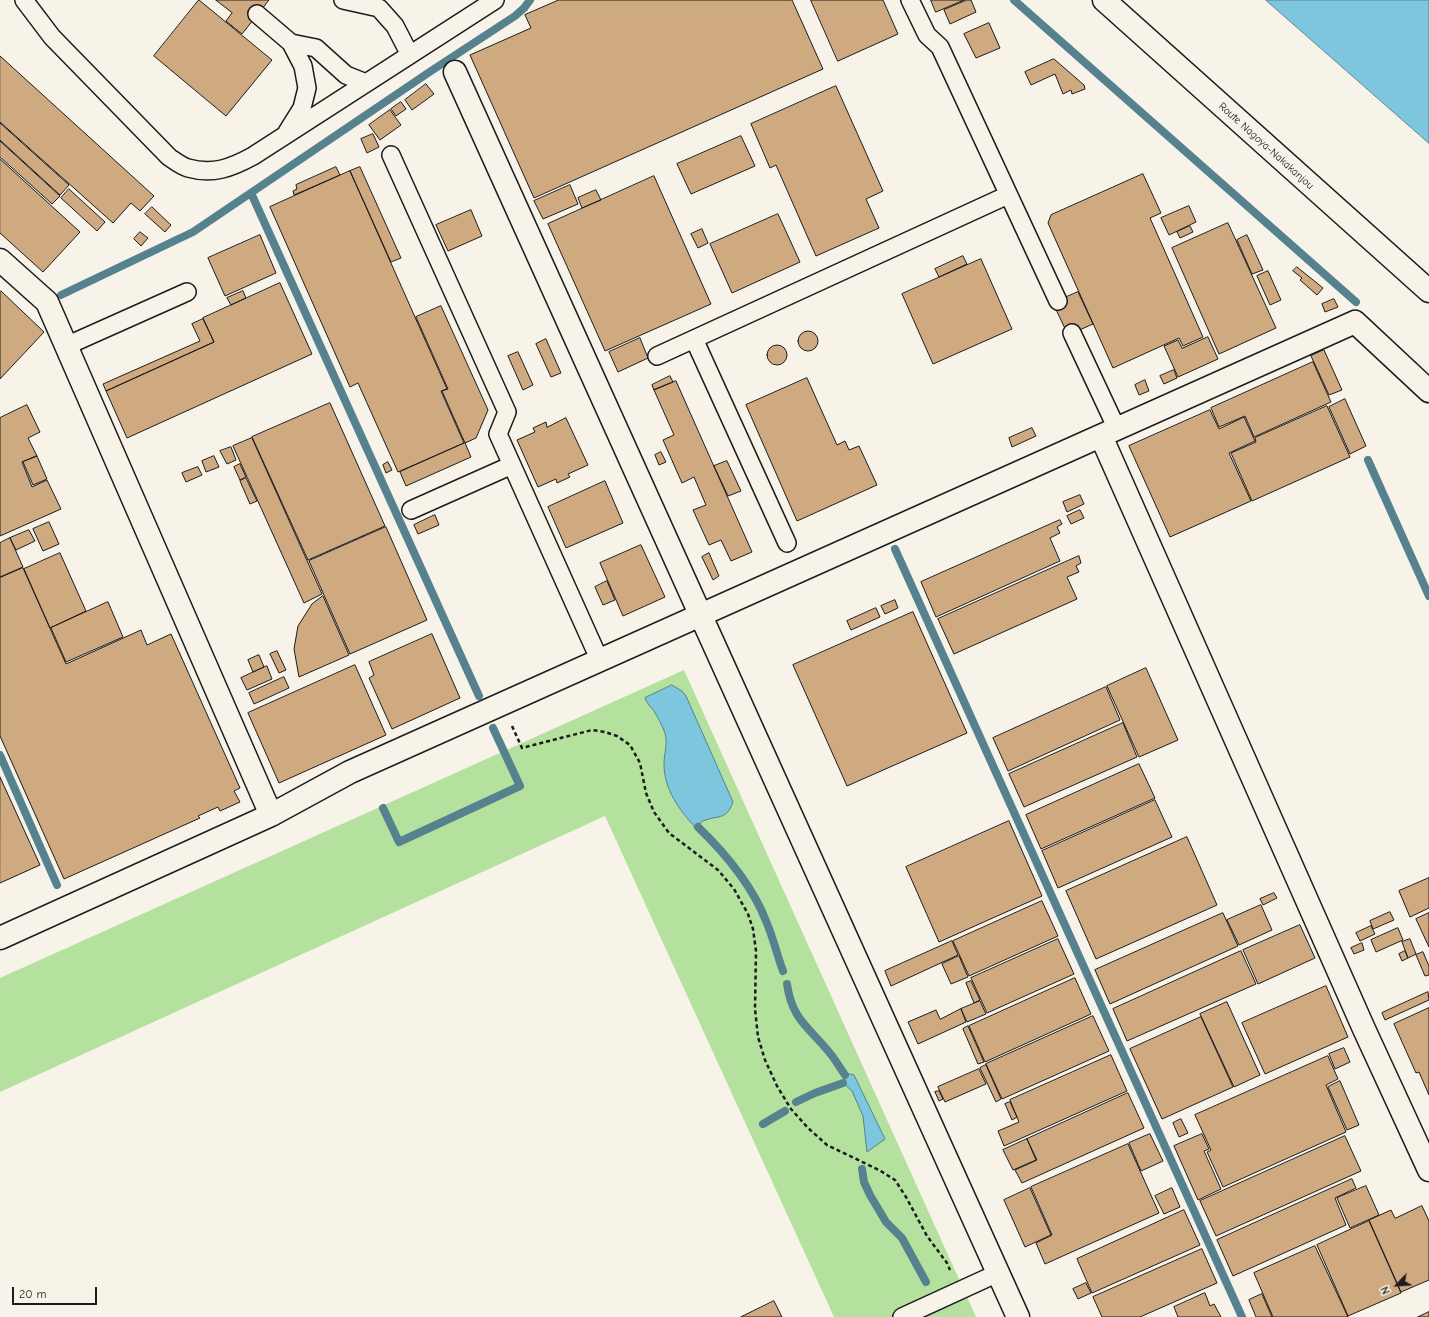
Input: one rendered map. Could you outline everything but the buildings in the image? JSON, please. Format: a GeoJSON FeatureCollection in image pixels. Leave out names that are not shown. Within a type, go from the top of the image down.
{"type":"FeatureCollection","features":[{"type":"Feature","properties":{"kind":"street","name":"Route Nagoya-Nakakanjou"},"geometry":{"type":"LineString","coordinates":[[1104,0],[1429,291]]}},
{"type":"Feature","properties":{"kind":"street"},"geometry":{"type":"LineString","coordinates":[[455,72],[1018,1317]]}},
{"type":"Feature","properties":{"kind":"street"},"geometry":{"type":"LineString","coordinates":[[0,260],[47,302],[271,815]]}},
{"type":"Feature","properties":{"kind":"street"},"geometry":{"type":"LineString","coordinates":[[0,938],[271,815],[350,772],[1355,322],[1429,391]]}},
{"type":"Feature","properties":{"kind":"street"},"geometry":{"type":"LineString","coordinates":[[1109,432],[1364,1029],[1429,1170]]}},
{"type":"Feature","properties":{"kind":"lane"},"geometry":{"type":"LineString","coordinates":[[24,0],[52,37],[169,157],[186,168],[205,170],[222,170],[235,166],[494,0]]}},
{"type":"Feature","properties":{"kind":"lane"},"geometry":{"type":"LineString","coordinates":[[343,0],[385,4],[410,55]]}},
{"type":"Feature","properties":{"kind":"lane"},"geometry":{"type":"LineString","coordinates":[[910,0],[927,35],[940,47],[1058,301]]}},
{"type":"Feature","properties":{"kind":"lane"},"geometry":{"type":"LineString","coordinates":[[258,14],[291,43],[303,66],[307,88],[302,108],[284,136]]}},
{"type":"Feature","properties":{"kind":"lane"},"geometry":{"type":"LineString","coordinates":[[291,43],[316,48],[346,75],[366,83]]}},
{"type":"Feature","properties":{"kind":"lane"},"geometry":{"type":"LineString","coordinates":[[391,155],[507,412],[498,434],[600,661]]}},
{"type":"Feature","properties":{"kind":"lane"},"geometry":{"type":"LineString","coordinates":[[657,356],[1008,194]]}},
{"type":"Feature","properties":{"kind":"lane"},"geometry":{"type":"LineString","coordinates":[[66,346],[187,292]]}},
{"type":"Feature","properties":{"kind":"lane"},"geometry":{"type":"LineString","coordinates":[[1072,333],[1109,432]]}},
{"type":"Feature","properties":{"kind":"lane"},"geometry":{"type":"LineString","coordinates":[[694,339],[787,543]]}},
{"type":"Feature","properties":{"kind":"lane"},"geometry":{"type":"LineString","coordinates":[[411,510],[512,465]]}},
{"type":"Feature","properties":{"kind":"lane"},"geometry":{"type":"LineString","coordinates":[[902,1317],[998,1273]]}},
{"type":"Feature","properties":{"kind":"path"},"geometry":{"type":"LineString","coordinates":[[502,704],[522,748],[592,730],[617,736],[630,744],[640,763],[646,793],[654,812],[669,833],[718,870],[734,889],[748,914],[753,929],[756,951],[755,1009],[758,1037],[765,1060],[777,1086],[791,1109],[808,1128],[827,1144],[880,1170],[895,1180],[906,1196],[927,1236],[947,1263],[958,1291]]}},
{"type":"Feature","properties":{"kind":"green space"},"geometry":{"type":"Polygon","coordinates":[[[684,670],[976,1317],[834,1317],[605,816],[0,1092],[0,978],[684,670]]]}},
{"type":"Feature","properties":{"kind":"water"},"geometry":{"type":"Polygon","coordinates":[[[1266,0],[1429,0],[1429,143],[1266,0]]]}},
{"type":"Feature","properties":{"kind":"water"},"geometry":{"type":"Polygon","coordinates":[[[672,685],[682,691],[686,696],[733,802],[724,815],[701,822],[700,826],[696,828],[678,806],[670,790],[664,764],[666,741],[665,733],[654,711],[645,698],[672,685]]]}},
{"type":"Feature","properties":{"kind":"water"},"geometry":{"type":"Polygon","coordinates":[[[845,1075],[854,1075],[885,1139],[867,1152],[863,1116],[852,1091],[843,1083],[845,1075]]]}},
{"type":"Feature","properties":{"kind":"waterway"},"geometry":{"type":"LineString","coordinates":[[61,295],[193,232],[515,16],[530,0]]}},
{"type":"Feature","properties":{"kind":"waterway"},"geometry":{"type":"LineString","coordinates":[[1014,0],[1356,302]]}},
{"type":"Feature","properties":{"kind":"waterway"},"geometry":{"type":"LineString","coordinates":[[251,193],[479,696]]}},
{"type":"Feature","properties":{"kind":"waterway"},"geometry":{"type":"LineString","coordinates":[[1368,460],[1429,596]]}},
{"type":"Feature","properties":{"kind":"waterway"},"geometry":{"type":"LineString","coordinates":[[895,549],[1242,1317]]}},
{"type":"Feature","properties":{"kind":"waterway"},"geometry":{"type":"LineString","coordinates":[[383,808],[399,842],[520,786],[493,728]]}},
{"type":"Feature","properties":{"kind":"waterway"},"geometry":{"type":"LineString","coordinates":[[0,755],[57,885]]}},
{"type":"Feature","properties":{"kind":"waterway"},"geometry":{"type":"LineString","coordinates":[[698,827],[728,859],[746,883],[760,908],[768,927],[783,971]]}},
{"type":"Feature","properties":{"kind":"waterway"},"geometry":{"type":"LineString","coordinates":[[787,984],[789,996],[797,1015],[822,1043],[845,1075]]}},
{"type":"Feature","properties":{"kind":"waterway"},"geometry":{"type":"LineString","coordinates":[[796,1102],[815,1093],[843,1083]]}},
{"type":"Feature","properties":{"kind":"waterway"},"geometry":{"type":"LineString","coordinates":[[763,1124],[785,1111]]}},
{"type":"Feature","properties":{"kind":"waterway"},"geometry":{"type":"LineString","coordinates":[[862,1169],[864,1182],[870,1195],[886,1222],[902,1238],[926,1282]]}}]}
